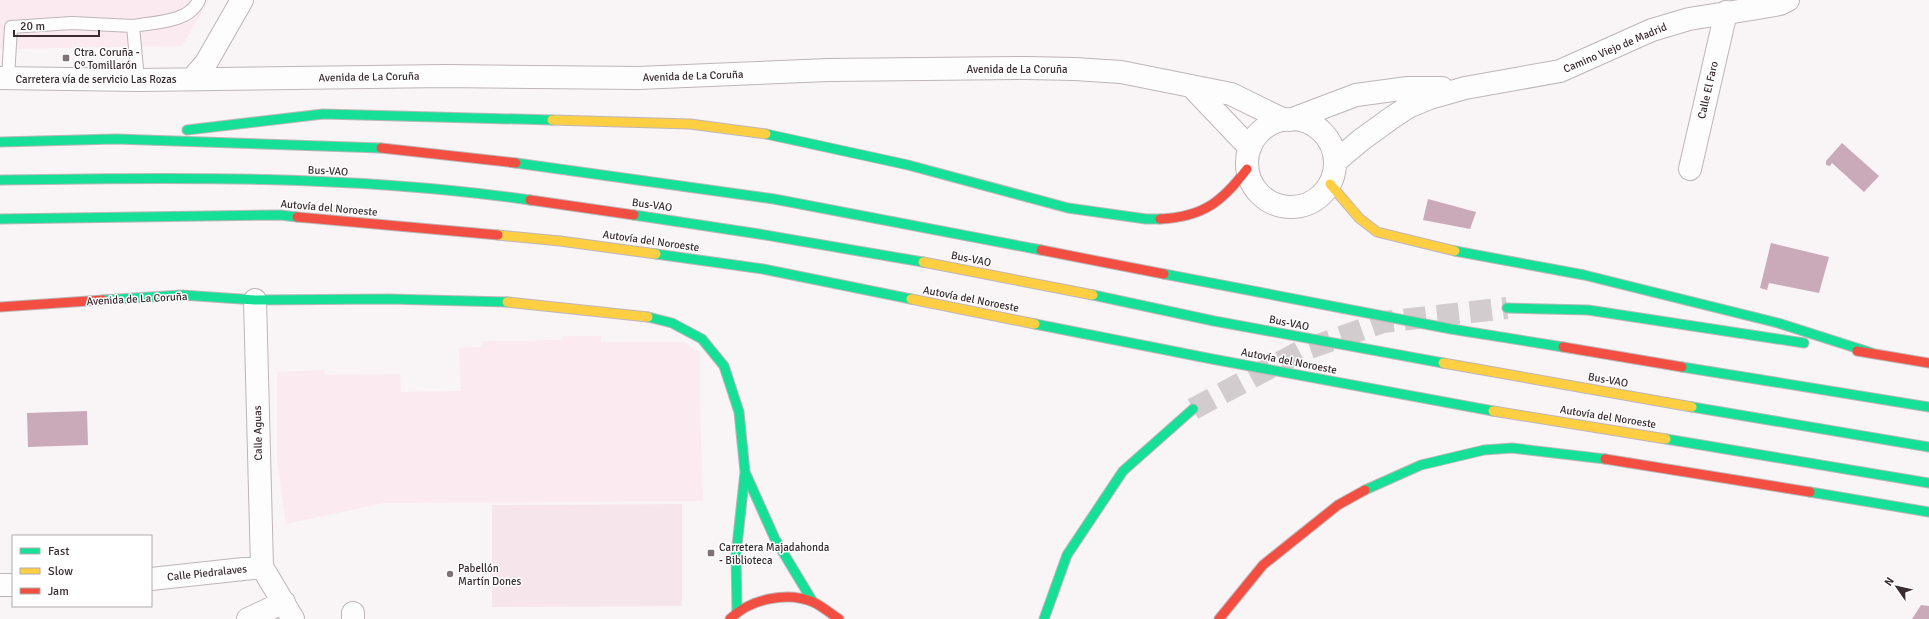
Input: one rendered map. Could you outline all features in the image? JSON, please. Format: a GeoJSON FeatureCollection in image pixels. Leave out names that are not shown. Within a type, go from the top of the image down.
{"type":"FeatureCollection","features":[{"type":"Feature","properties":{"kind":"main road"},"geometry":{"type":"LineString","coordinates":[[116,139],[323,114],[690,124],[778,135],[908,165],[1068,208],[1146,219],[1179,218],[1198,213],[1215,203],[1233,188],[1249,159]]}},
{"type":"Feature","properties":{"kind":"main road"},"geometry":{"type":"LineString","coordinates":[[0,142],[116,139],[388,148],[565,168],[774,199],[1451,329],[1929,407]]}},
{"type":"Feature","properties":{"kind":"main road","name":"Bus-VAO"},"geometry":{"type":"LineString","coordinates":[[0,180],[114,178],[289,180],[376,185],[502,196],[790,238],[908,259],[1213,320],[1455,366],[1929,447]]}},
{"type":"Feature","properties":{"kind":"main road"},"geometry":{"type":"LineString","coordinates":[[1330,184],[1359,218],[1377,232],[1449,250],[1584,275],[1778,323],[1872,353]]}},
{"type":"Feature","properties":{"kind":"main road","name":"Autovía del Noroeste"},"geometry":{"type":"LineString","coordinates":[[0,219],[280,215],[560,241],[763,269],[1212,359],[1432,400],[1929,483]]}},
{"type":"Feature","properties":{"kind":"main road","name":"Avenida de La Coruña"},"geometry":{"type":"LineString","coordinates":[[0,307],[182,295],[255,300],[388,299],[509,302],[638,315],[672,323],[702,339],[724,366],[739,412],[745,472],[736,555],[737,612]]}},
{"type":"Feature","properties":{"kind":"main road"},"geometry":{"type":"LineString","coordinates":[[1508,308],[1588,310],[1929,363]]}},
{"type":"Feature","properties":{"kind":"main road"},"geometry":{"type":"LineString","coordinates":[[1044,619],[1067,555],[1123,471],[1193,409]]}},
{"type":"Feature","properties":{"kind":"main road"},"geometry":{"type":"LineString","coordinates":[[1219,619],[1263,565],[1338,505],[1374,485],[1422,465],[1484,450],[1512,448],[1614,460],[1929,512]]}},
{"type":"Feature","properties":{"kind":"main road","name":"Avenida de La Coruña"},"geometry":{"type":"LineString","coordinates":[[745,472],[775,539],[813,602]]}},
{"type":"Feature","properties":{"kind":"main road"},"geometry":{"type":"LineString","coordinates":[[730,619],[737,612],[766,599],[790,597],[813,602],[840,619]]}},
{"type":"Feature","properties":{"kind":"street"},"geometry":{"type":"LineString","coordinates":[[192,79],[206,63],[242,0]]}},
{"type":"Feature","properties":{"kind":"street","name":"Camino Viejo de Madrid"},"geometry":{"type":"LineString","coordinates":[[1335,162],[1361,140],[1408,107],[1430,98],[1465,88],[1560,71],[1652,30],[1689,18],[1759,8],[1780,4],[1788,0]]}},
{"type":"Feature","properties":{"kind":"street","name":"Calle El Faro"},"geometry":{"type":"LineString","coordinates":[[1690,169],[1726,12]]}},
{"type":"Feature","properties":{"kind":"street","name":"Avenida de La Coruña"},"geometry":{"type":"LineString","coordinates":[[192,79],[437,76],[638,78],[828,70],[1026,68],[1121,72],[1231,94],[1287,120]]}},
{"type":"Feature","properties":{"kind":"street","name":"Carretera vía de servicio Las Rozas"},"geometry":{"type":"LineString","coordinates":[[4,78],[138,80],[192,79]]}},
{"type":"Feature","properties":{"kind":"street"},"geometry":{"type":"LineString","coordinates":[[1192,87],[1249,159]]}},
{"type":"Feature","properties":{"kind":"street","name":"Camino Viejo de Madrid"},"geometry":{"type":"LineString","coordinates":[[1287,120],[1356,95],[1408,88],[1465,88]]}},
{"type":"Feature","properties":{"kind":"street"},"geometry":{"type":"LineString","coordinates":[[1287,120],[1302,121],[1312,125],[1321,132],[1329,141],[1335,162],[1334,174],[1330,184],[1320,197],[1306,204],[1291,208],[1275,205],[1262,197],[1252,184],[1249,159],[1255,138],[1263,130],[1273,124],[1287,120]]}},
{"type":"Feature","properties":{"kind":"street","name":"Calle Aguas"},"geometry":{"type":"LineString","coordinates":[[255,300],[262,567]]}},
{"type":"Feature","properties":{"kind":"street"},"geometry":{"type":"LineString","coordinates":[[248,619],[289,611],[262,567]]}},
{"type":"Feature","properties":{"kind":"street","name":"Calle Piedralaves"},"geometry":{"type":"LineString","coordinates":[[152,579],[262,567]]}},
{"type":"Feature","properties":{"kind":"street"},"geometry":{"type":"LineString","coordinates":[[0,585],[12,585]]}},
{"type":"Feature","properties":{"kind":"lane"},"geometry":{"type":"LineString","coordinates":[[4,78],[6,27],[72,23],[132,26],[181,17],[196,6],[199,0]]}},
{"type":"Feature","properties":{"kind":"lane"},"geometry":{"type":"LineString","coordinates":[[132,26],[138,80]]}},
{"type":"Feature","properties":{"kind":"shaded area"},"geometry":{"type":"Polygon","coordinates":[[[0,0],[209,0],[182,46],[0,49],[0,0]]]}},
{"type":"Feature","properties":{"kind":"shaded area"},"geometry":{"type":"Polygon","coordinates":[[[1842,143],[1879,176],[1864,192],[1832,163],[1830,166],[1826,165],[1826,161],[1842,143]]]}},
{"type":"Feature","properties":{"kind":"shaded area"},"geometry":{"type":"Polygon","coordinates":[[[1428,199],[1476,212],[1470,229],[1423,220],[1428,199]]]}},
{"type":"Feature","properties":{"kind":"shaded area"},"geometry":{"type":"Polygon","coordinates":[[[1771,243],[1829,257],[1819,293],[1769,283],[1767,290],[1760,288],[1771,243]]]}},
{"type":"Feature","properties":{"kind":"shaded area"},"geometry":{"type":"Polygon","coordinates":[[[563,336],[601,336],[601,342],[683,342],[700,353],[703,501],[383,503],[286,524],[277,459],[277,372],[324,370],[325,375],[400,374],[401,392],[461,391],[459,348],[482,347],[483,341],[562,340],[563,336]]]}},
{"type":"Feature","properties":{"kind":"shaded area"},"geometry":{"type":"Polygon","coordinates":[[[87,411],[88,445],[28,447],[27,413],[87,411]]]}},
{"type":"Feature","properties":{"kind":"shaded area"},"geometry":{"type":"Polygon","coordinates":[[[682,504],[682,606],[492,607],[492,505],[682,504]]]}},
{"type":"Feature","properties":{"kind":"shaded area"},"geometry":{"type":"Polygon","coordinates":[[[1921,605],[1929,606],[1929,619],[1912,619],[1921,605]]]}},
{"type":"Feature","properties":{"kind":"tunnel"},"geometry":{"type":"LineString","coordinates":[[1193,409],[1301,351],[1383,322],[1507,308]]}},
{"type":"Feature","properties":{"kind":"traffic: fast"},"geometry":{"type":"LineString","coordinates":[[187,130],[323,114],[552,120]]}},
{"type":"Feature","properties":{"kind":"traffic: fast"},"geometry":{"type":"LineString","coordinates":[[766,134],[908,165],[1068,208],[1146,219],[1160,219]]}},
{"type":"Feature","properties":{"kind":"traffic: fast"},"geometry":{"type":"LineString","coordinates":[[0,142],[116,139],[381,148]]}},
{"type":"Feature","properties":{"kind":"traffic: fast"},"geometry":{"type":"LineString","coordinates":[[516,163],[774,199],[1041,250]]}},
{"type":"Feature","properties":{"kind":"traffic: fast"},"geometry":{"type":"LineString","coordinates":[[0,180],[199,178],[332,182],[398,186],[530,200]]}},
{"type":"Feature","properties":{"kind":"traffic: fast"},"geometry":{"type":"LineString","coordinates":[[0,219],[280,215],[297,217]]}},
{"type":"Feature","properties":{"kind":"traffic: fast"},"geometry":{"type":"LineString","coordinates":[[634,215],[759,234],[923,262]]}},
{"type":"Feature","properties":{"kind":"traffic: fast"},"geometry":{"type":"LineString","coordinates":[[1455,251],[1584,275],[1778,323],[1872,353]]}},
{"type":"Feature","properties":{"kind":"traffic: fast"},"geometry":{"type":"LineString","coordinates":[[656,254],[763,269],[911,299]]}},
{"type":"Feature","properties":{"kind":"traffic: fast"},"geometry":{"type":"LineString","coordinates":[[1164,274],[1451,329],[1563,347]]}},
{"type":"Feature","properties":{"kind":"traffic: fast"},"geometry":{"type":"LineString","coordinates":[[103,300],[182,295],[255,300],[388,299],[507,302]]}},
{"type":"Feature","properties":{"kind":"traffic: fast"},"geometry":{"type":"LineString","coordinates":[[1093,295],[1214,321],[1443,363]]}},
{"type":"Feature","properties":{"kind":"traffic: fast"},"geometry":{"type":"LineString","coordinates":[[1507,308],[1588,310],[1804,343]]}},
{"type":"Feature","properties":{"kind":"traffic: fast"},"geometry":{"type":"LineString","coordinates":[[648,317],[672,323],[702,339],[724,366],[739,412],[745,472],[736,555],[737,612]]}},
{"type":"Feature","properties":{"kind":"traffic: fast"},"geometry":{"type":"LineString","coordinates":[[1035,324],[1212,359],[1493,411]]}},
{"type":"Feature","properties":{"kind":"traffic: fast"},"geometry":{"type":"LineString","coordinates":[[1682,367],[1929,407]]}},
{"type":"Feature","properties":{"kind":"traffic: fast"},"geometry":{"type":"LineString","coordinates":[[1692,407],[1929,447]]}},
{"type":"Feature","properties":{"kind":"traffic: fast"},"geometry":{"type":"LineString","coordinates":[[1044,619],[1067,555],[1123,471],[1193,409]]}},
{"type":"Feature","properties":{"kind":"traffic: fast"},"geometry":{"type":"LineString","coordinates":[[1666,439],[1929,483]]}},
{"type":"Feature","properties":{"kind":"traffic: fast"},"geometry":{"type":"LineString","coordinates":[[1365,490],[1421,465],[1484,450],[1512,448],[1605,459]]}},
{"type":"Feature","properties":{"kind":"traffic: fast"},"geometry":{"type":"LineString","coordinates":[[745,472],[775,539],[813,602]]}},
{"type":"Feature","properties":{"kind":"traffic: fast"},"geometry":{"type":"LineString","coordinates":[[1810,492],[1929,512]]}},
{"type":"Feature","properties":{"kind":"traffic: slow"},"geometry":{"type":"LineString","coordinates":[[552,120],[690,124],[766,134]]}},
{"type":"Feature","properties":{"kind":"traffic: slow"},"geometry":{"type":"LineString","coordinates":[[1330,184],[1359,218],[1377,232],[1455,251]]}},
{"type":"Feature","properties":{"kind":"traffic: slow"},"geometry":{"type":"LineString","coordinates":[[498,235],[560,241],[656,254]]}},
{"type":"Feature","properties":{"kind":"traffic: slow"},"geometry":{"type":"LineString","coordinates":[[923,262],[1093,295]]}},
{"type":"Feature","properties":{"kind":"traffic: slow"},"geometry":{"type":"LineString","coordinates":[[911,299],[1035,324]]}},
{"type":"Feature","properties":{"kind":"traffic: slow"},"geometry":{"type":"LineString","coordinates":[[507,302],[648,317]]}},
{"type":"Feature","properties":{"kind":"traffic: slow"},"geometry":{"type":"LineString","coordinates":[[1443,363],[1692,407]]}},
{"type":"Feature","properties":{"kind":"traffic: slow"},"geometry":{"type":"LineString","coordinates":[[1493,411],[1666,439]]}},
{"type":"Feature","properties":{"kind":"traffic: jam"},"geometry":{"type":"LineString","coordinates":[[381,148],[516,163]]}},
{"type":"Feature","properties":{"kind":"traffic: jam"},"geometry":{"type":"LineString","coordinates":[[1160,219],[1188,215],[1210,206],[1220,199],[1238,181],[1247,169]]}},
{"type":"Feature","properties":{"kind":"traffic: jam"},"geometry":{"type":"LineString","coordinates":[[530,200],[634,215]]}},
{"type":"Feature","properties":{"kind":"traffic: jam"},"geometry":{"type":"LineString","coordinates":[[297,217],[498,235]]}},
{"type":"Feature","properties":{"kind":"traffic: jam"},"geometry":{"type":"LineString","coordinates":[[1041,250],[1164,274]]}},
{"type":"Feature","properties":{"kind":"traffic: jam"},"geometry":{"type":"LineString","coordinates":[[0,307],[103,300]]}},
{"type":"Feature","properties":{"kind":"traffic: jam"},"geometry":{"type":"LineString","coordinates":[[1563,347],[1682,367]]}},
{"type":"Feature","properties":{"kind":"traffic: jam"},"geometry":{"type":"LineString","coordinates":[[1857,351],[1929,363]]}},
{"type":"Feature","properties":{"kind":"traffic: jam"},"geometry":{"type":"LineString","coordinates":[[1605,459],[1810,492]]}},
{"type":"Feature","properties":{"kind":"traffic: jam"},"geometry":{"type":"LineString","coordinates":[[1219,619],[1263,565],[1338,505],[1365,490]]}},
{"type":"Feature","properties":{"kind":"traffic: jam"},"geometry":{"type":"LineString","coordinates":[[730,619],[748,606],[758,602],[781,597],[792,597],[813,602],[839,619]]}},
{"type":"Feature","properties":{"kind":"place","name":"Ctra. Coruña - Cº Tomillarón"},"geometry":{"type":"Point","coordinates":[66,58]}},
{"type":"Feature","properties":{"kind":"place","name":"Carretera Majadahonda - Biblioteca"},"geometry":{"type":"Point","coordinates":[711,553]}},
{"type":"Feature","properties":{"kind":"place","name":"Pabellón Martín Dones"},"geometry":{"type":"Point","coordinates":[450,574]}}]}
